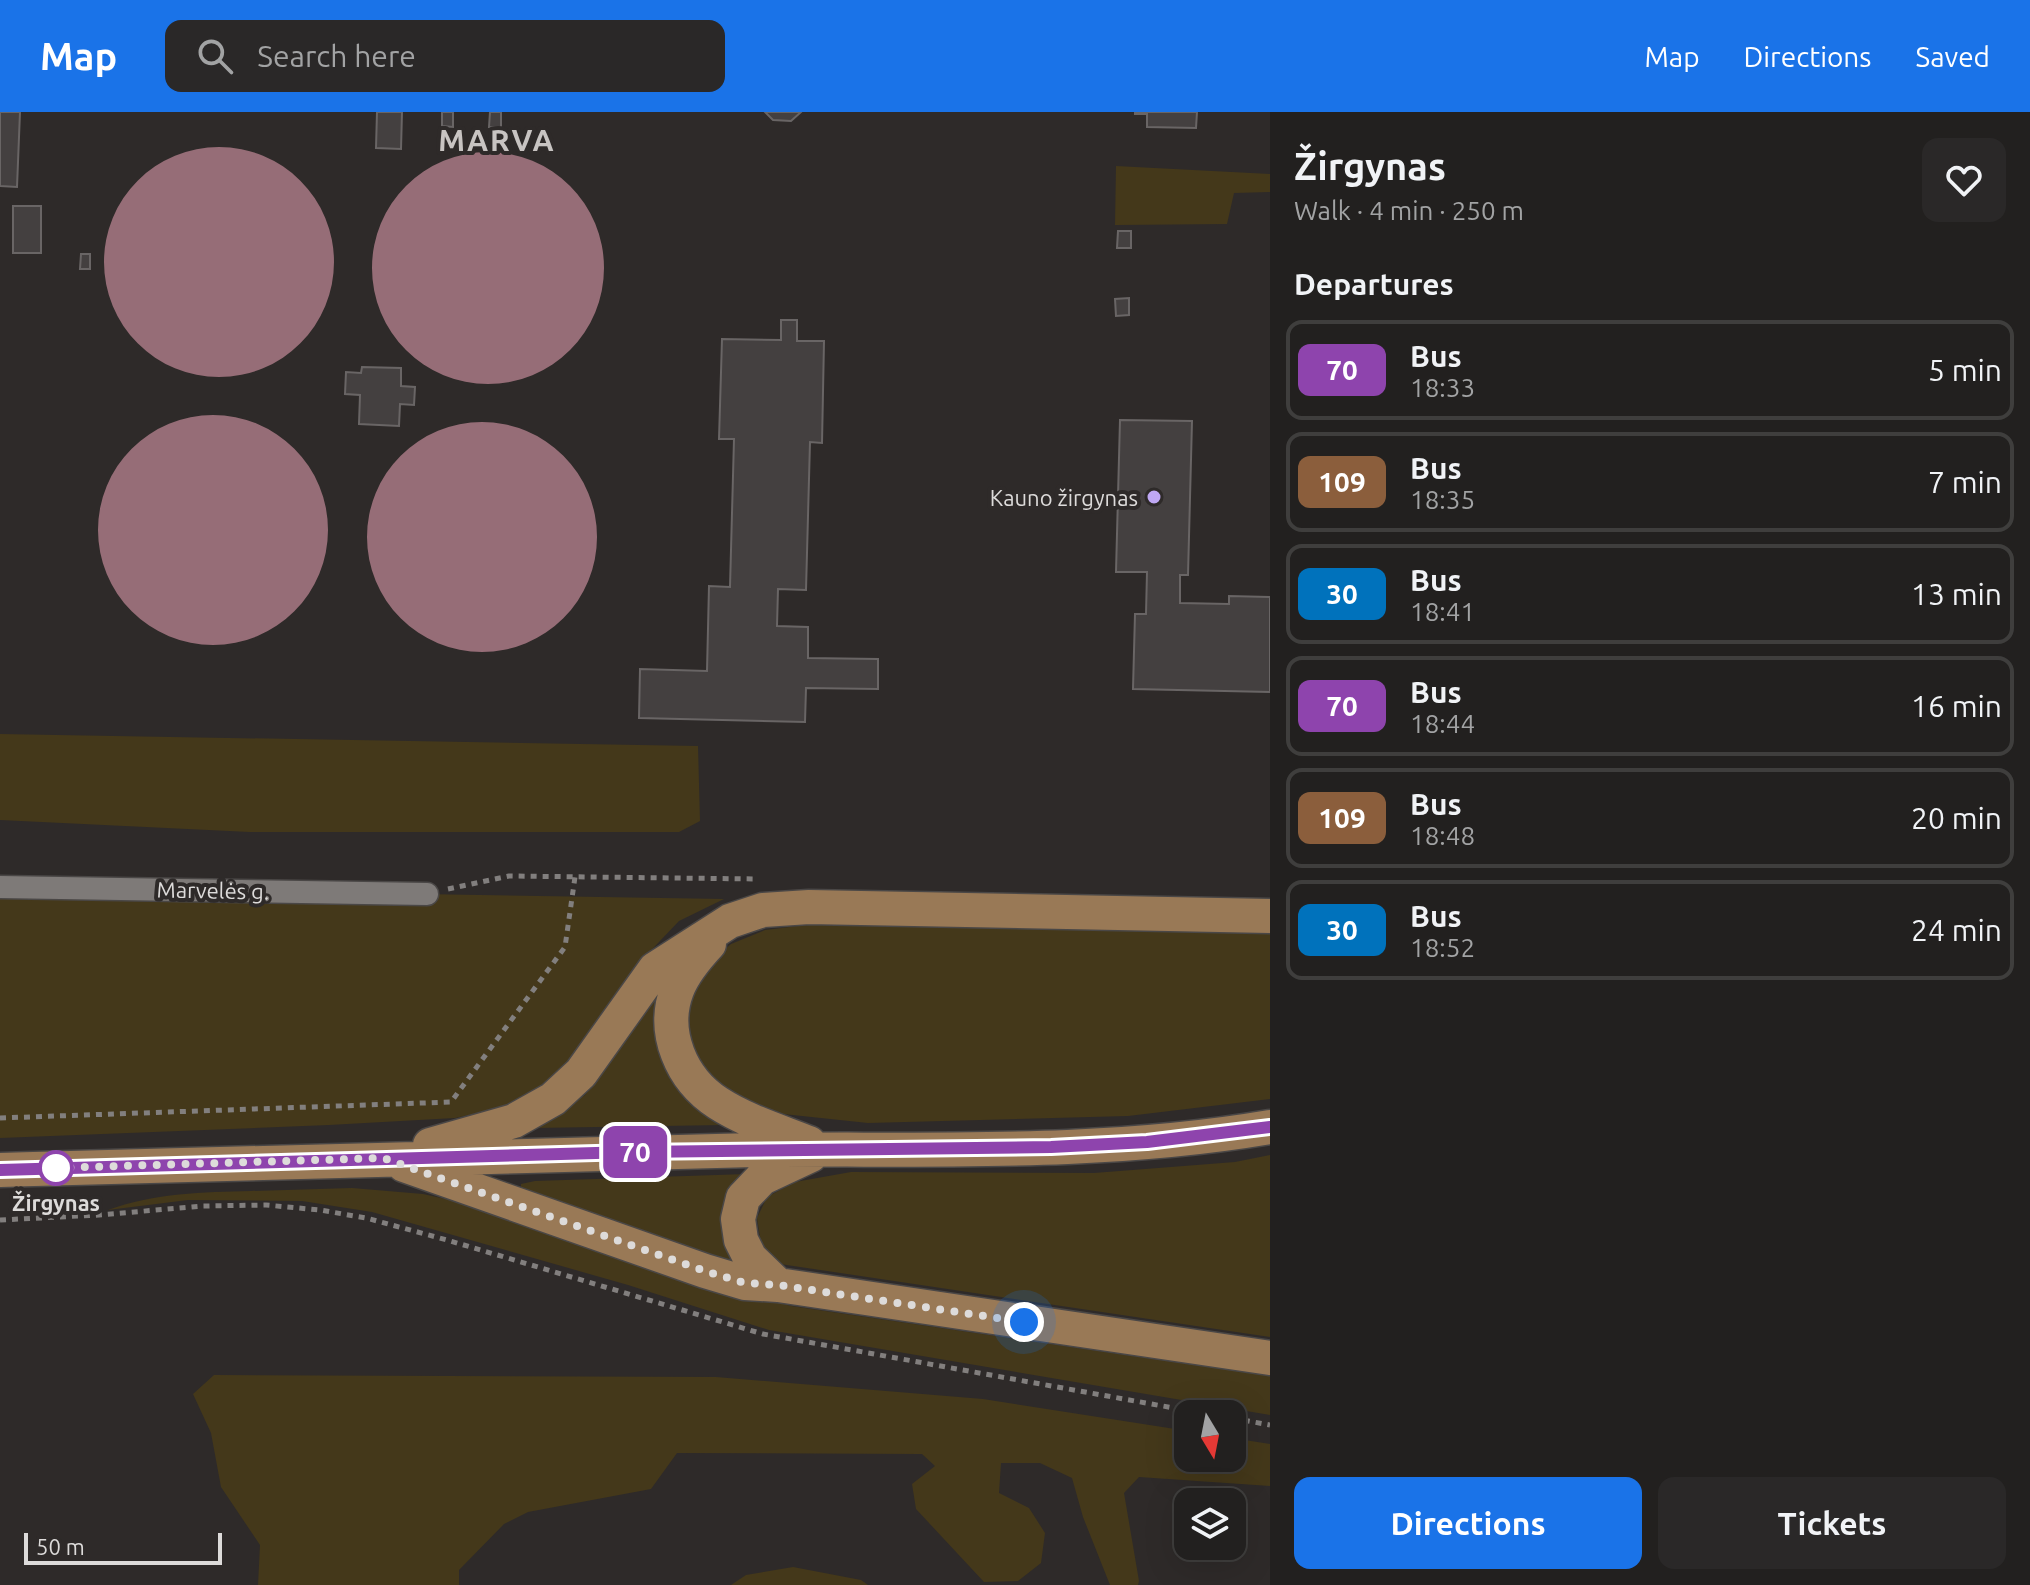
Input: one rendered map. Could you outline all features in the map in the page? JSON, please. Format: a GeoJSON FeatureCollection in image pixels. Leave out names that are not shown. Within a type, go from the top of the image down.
{"type":"FeatureCollection","features":[{"type":"Feature","properties":{"kind":"main road"},"geometry":{"type":"LineString","coordinates":[[383,1158],[514,1121],[553,1099],[581,1073],[655,969],[730,921],[763,910],[809,907],[1270,916]]}},
{"type":"Feature","properties":{"kind":"main road"},"geometry":{"type":"LineString","coordinates":[[730,921],[690,964],[676,991],[671,1019],[675,1047],[685,1072],[698,1088],[718,1104],[825,1149]]}},
{"type":"Feature","properties":{"kind":"main road"},"geometry":{"type":"LineString","coordinates":[[0,1170],[383,1158],[1051,1147],[1147,1142],[1270,1127]]}},
{"type":"Feature","properties":{"kind":"main road"},"geometry":{"type":"LineString","coordinates":[[778,1285],[750,1258],[741,1240],[738,1219],[743,1198],[762,1178],[825,1149]]}},
{"type":"Feature","properties":{"kind":"main road"},"geometry":{"type":"LineString","coordinates":[[383,1158],[745,1283],[778,1285],[1270,1358]]}},
{"type":"Feature","properties":{"kind":"street","name":"Marvelės g."},"geometry":{"type":"LineString","coordinates":[[0,887],[427,894]]}},
{"type":"Feature","properties":{"kind":"path"},"geometry":{"type":"LineString","coordinates":[[0,1118],[451,1102],[565,947],[575,877]]}},
{"type":"Feature","properties":{"kind":"path"},"geometry":{"type":"LineString","coordinates":[[0,1220],[203,1206],[266,1205],[320,1210],[366,1218],[447,1240],[763,1334],[1174,1408]]}},
{"type":"Feature","properties":{"kind":"path"},"geometry":{"type":"LineString","coordinates":[[1246,1421],[1270,1425]]}},
{"type":"Feature","properties":{"kind":"shaded area"},"geometry":{"type":"Polygon","coordinates":[[[219,147],[263,155],[301,180],[326,218],[334,262],[326,306],[301,344],[263,369],[219,377],[175,369],[137,344],[112,306],[104,262],[112,218],[137,180],[175,155],[219,147]]]}},
{"type":"Feature","properties":{"kind":"shaded area"},"geometry":{"type":"Polygon","coordinates":[[[488,152],[511,154],[532,161],[570,186],[595,224],[602,245],[602,291],[595,312],[570,350],[532,375],[511,382],[488,384],[465,382],[444,375],[406,350],[381,312],[374,291],[372,268],[374,245],[381,224],[406,186],[444,161],[465,154],[488,152]]]}},
{"type":"Feature","properties":{"kind":"shaded area"},"geometry":{"type":"Polygon","coordinates":[[[1116,166],[1270,174],[1270,192],[1234,193],[1227,224],[1115,225],[1116,166]]]}},
{"type":"Feature","properties":{"kind":"shaded area"},"geometry":{"type":"Polygon","coordinates":[[[213,415],[257,423],[295,448],[320,486],[328,530],[320,574],[295,612],[257,637],[213,645],[169,637],[131,612],[106,574],[98,530],[106,486],[131,448],[169,423],[213,415]]]}},
{"type":"Feature","properties":{"kind":"shaded area"},"geometry":{"type":"Polygon","coordinates":[[[482,422],[504,424],[526,431],[564,455],[588,493],[595,515],[595,559],[588,581],[564,619],[526,643],[504,650],[482,652],[460,650],[438,643],[400,619],[376,581],[369,559],[367,537],[369,515],[376,493],[400,455],[438,431],[460,424],[482,422]]]}},
{"type":"Feature","properties":{"kind":"shaded area"},"geometry":{"type":"Polygon","coordinates":[[[0,734],[698,746],[700,821],[679,832],[250,832],[0,820],[0,734]]]}},
{"type":"Feature","properties":{"kind":"shaded area"},"geometry":{"type":"Polygon","coordinates":[[[0,887],[724,899],[679,921],[639,963],[562,1077],[513,1106],[455,1118],[0,1138],[0,887]]]}},
{"type":"Feature","properties":{"kind":"shaded area"},"geometry":{"type":"Polygon","coordinates":[[[823,923],[1270,930],[1270,1099],[1128,1116],[868,1123],[755,1111],[719,1089],[692,1053],[685,1019],[692,990],[709,963],[731,944],[765,930],[823,923]]]}},
{"type":"Feature","properties":{"kind":"shaded area"},"geometry":{"type":"Polygon","coordinates":[[[667,977],[658,1035],[664,1062],[685,1094],[725,1125],[533,1128],[585,1095],[667,977]]]}},
{"type":"Feature","properties":{"kind":"shaded area"},"geometry":{"type":"Polygon","coordinates":[[[1270,1155],[1270,1337],[780,1264],[762,1249],[757,1218],[767,1197],[795,1182],[851,1172],[1094,1173],[1235,1162],[1270,1155]]]}},
{"type":"Feature","properties":{"kind":"shaded area"},"geometry":{"type":"Polygon","coordinates":[[[747,1174],[736,1260],[730,1266],[521,1192],[521,1184],[535,1181],[747,1174]]]}},
{"type":"Feature","properties":{"kind":"shaded area"},"geometry":{"type":"Polygon","coordinates":[[[352,1188],[423,1194],[500,1211],[726,1289],[791,1306],[1270,1376],[1270,1415],[1246,1411],[1246,1400],[1182,1400],[769,1330],[628,1285],[372,1212],[302,1201],[188,1200],[108,1210],[143,1200],[215,1192],[352,1188]]]}},
{"type":"Feature","properties":{"kind":"shaded area"},"geometry":{"type":"Polygon","coordinates":[[[214,1375],[716,1377],[983,1399],[1174,1429],[1174,1472],[1246,1472],[1246,1440],[1270,1444],[1270,1486],[1139,1477],[1124,1493],[1138,1585],[1110,1585],[1083,1517],[1072,1478],[1040,1463],[1001,1463],[999,1493],[1029,1508],[1045,1533],[1041,1563],[1018,1581],[984,1582],[916,1509],[912,1484],[935,1466],[922,1454],[677,1453],[651,1489],[528,1512],[504,1524],[459,1570],[459,1585],[258,1585],[260,1545],[221,1487],[211,1433],[193,1394],[214,1375]]]}},
{"type":"Feature","properties":{"kind":"shaded area"},"geometry":{"type":"Polygon","coordinates":[[[793,1567],[861,1580],[868,1585],[731,1585],[746,1575],[793,1567]]]}},
{"type":"Feature","properties":{"kind":"building"},"geometry":{"type":"Polygon","coordinates":[[[0,112],[20,112],[17,187],[0,186],[0,112]]]}},
{"type":"Feature","properties":{"kind":"building"},"geometry":{"type":"Polygon","coordinates":[[[377,112],[402,112],[401,149],[376,148],[377,112]]]}},
{"type":"Feature","properties":{"kind":"building"},"geometry":{"type":"Polygon","coordinates":[[[442,112],[453,112],[453,127],[442,126],[442,112]]]}},
{"type":"Feature","properties":{"kind":"building"},"geometry":{"type":"Polygon","coordinates":[[[490,112],[501,112],[501,128],[489,127],[490,112]]]}},
{"type":"Feature","properties":{"kind":"building"},"geometry":{"type":"Polygon","coordinates":[[[765,112],[801,112],[791,121],[773,120],[765,112]]]}},
{"type":"Feature","properties":{"kind":"building"},"geometry":{"type":"Polygon","coordinates":[[[1135,112],[1197,112],[1196,128],[1147,127],[1147,114],[1135,112]]]}},
{"type":"Feature","properties":{"kind":"building"},"geometry":{"type":"Polygon","coordinates":[[[13,206],[41,206],[41,253],[13,253],[13,206]]]}},
{"type":"Feature","properties":{"kind":"building"},"geometry":{"type":"Polygon","coordinates":[[[1118,231],[1131,231],[1131,248],[1117,248],[1118,231]]]}},
{"type":"Feature","properties":{"kind":"building"},"geometry":{"type":"Polygon","coordinates":[[[81,254],[90,254],[90,269],[80,269],[81,254]]]}},
{"type":"Feature","properties":{"kind":"building"},"geometry":{"type":"Polygon","coordinates":[[[1129,298],[1129,315],[1116,316],[1115,299],[1129,298]]]}},
{"type":"Feature","properties":{"kind":"building"},"geometry":{"type":"Polygon","coordinates":[[[781,320],[797,320],[797,341],[824,341],[822,443],[810,442],[806,590],[778,589],[777,626],[808,627],[808,658],[878,659],[878,689],[806,688],[805,722],[639,718],[640,669],[707,671],[709,586],[730,587],[734,439],[719,439],[722,339],[781,340],[781,320]]]}},
{"type":"Feature","properties":{"kind":"building"},"geometry":{"type":"Polygon","coordinates":[[[362,367],[401,368],[401,386],[415,387],[414,405],[400,404],[399,426],[359,424],[360,395],[345,394],[346,372],[361,373],[362,367]]]}},
{"type":"Feature","properties":{"kind":"building","name":"Kauno žirgynas"},"geometry":{"type":"Polygon","coordinates":[[[1120,420],[1192,421],[1188,575],[1180,575],[1180,603],[1229,604],[1229,596],[1270,597],[1270,692],[1133,689],[1135,614],[1146,614],[1147,572],[1116,572],[1120,420]]]}},
{"type":"Feature","properties":{"kind":"bus line","name":"70"},"geometry":{"type":"LineString","coordinates":[[0,1170],[631,1152],[1051,1147],[1147,1142],[1270,1127]]}},
{"type":"Feature","properties":{"kind":"place","name":"Kauno žirgynas"},"geometry":{"type":"Point","coordinates":[1154,497]}},
{"type":"Feature","properties":{"kind":"place","name":"Žirgynas"},"geometry":{"type":"Point","coordinates":[56,1168]}},
{"type":"Feature","properties":{"kind":"district","name":"MARVA"},"geometry":{"type":"Point","coordinates":[497,140]}},
{"type":"Feature","properties":{"kind":"route"},"geometry":{"type":"LineString","coordinates":[[56,1168],[383,1158],[745,1283],[778,1285],[1024,1322]]}}]}
